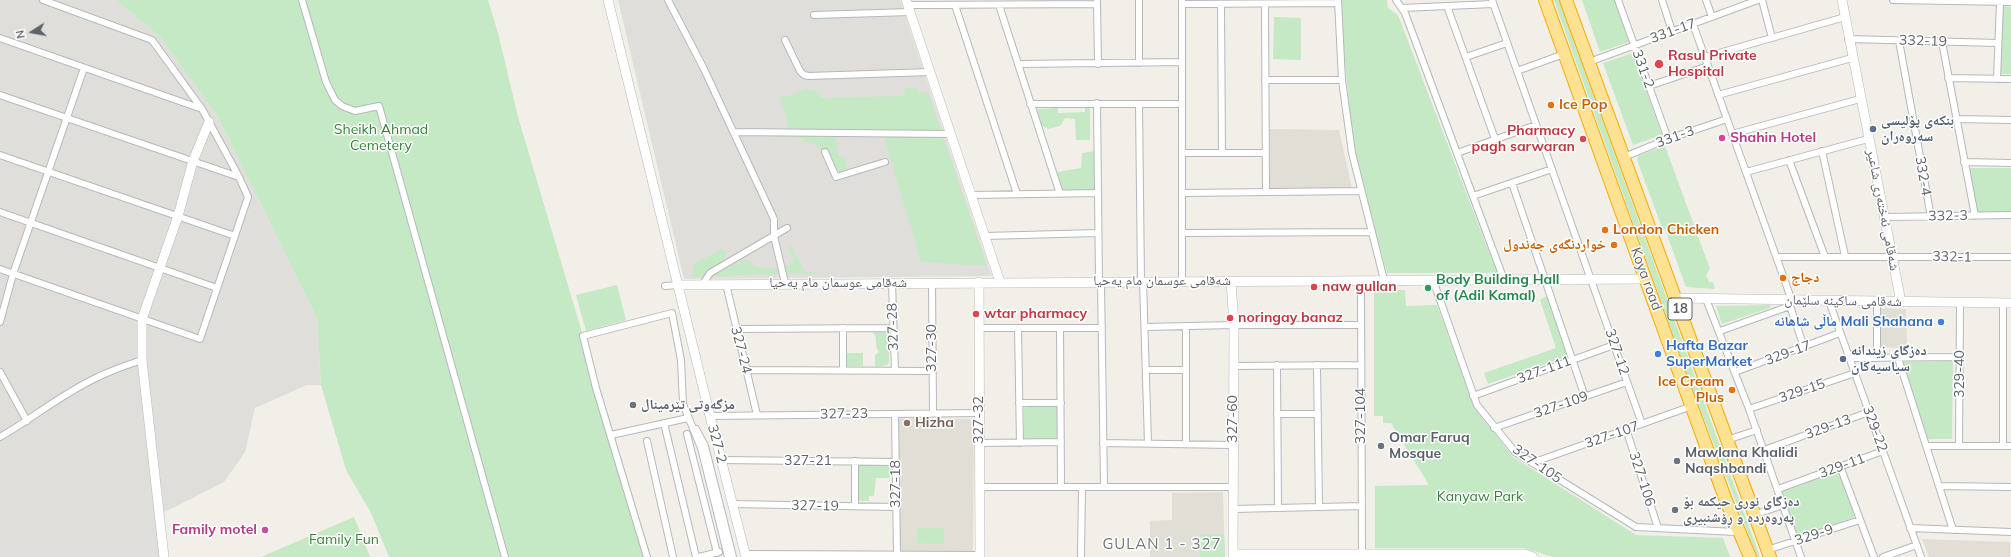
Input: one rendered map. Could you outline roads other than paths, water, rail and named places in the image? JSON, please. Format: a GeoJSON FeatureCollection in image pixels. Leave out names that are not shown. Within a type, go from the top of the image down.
{"type":"FeatureCollection","features":[{"type":"Feature","properties":{"kind":"highway","name":"Koya road"},"geometry":{"type":"LineString","coordinates":[[1545,0],[1725,498],[1750,557]]}},
{"type":"Feature","properties":{"kind":"highway","name":"Koya road"},"geometry":{"type":"LineString","coordinates":[[1566,0],[1590,62],[1768,554]]}},
{"type":"Feature","properties":{"kind":"highway"},"geometry":{"type":"LineString","coordinates":[[1725,498],[1743,557]]}},
{"type":"Feature","properties":{"kind":"street"},"geometry":{"type":"LineString","coordinates":[[0,269],[200,339],[248,197],[239,177],[202,109],[152,40],[43,0]]}},
{"type":"Feature","properties":{"kind":"street"},"geometry":{"type":"LineString","coordinates":[[302,0],[326,82],[335,100],[348,109],[355,111],[379,106],[505,557]]}},
{"type":"Feature","properties":{"kind":"street","name":"327-2"},"geometry":{"type":"LineString","coordinates":[[608,0],[710,416],[746,556]]}},
{"type":"Feature","properties":{"kind":"street"},"geometry":{"type":"LineString","coordinates":[[668,0],[734,132],[774,218],[774,236],[785,283]]}},
{"type":"Feature","properties":{"kind":"street"},"geometry":{"type":"LineString","coordinates":[[1139,0],[1139,63]]}},
{"type":"Feature","properties":{"kind":"street"},"geometry":{"type":"LineString","coordinates":[[1396,0],[1402,8],[1504,280]]}},
{"type":"Feature","properties":{"kind":"street","name":"331-2"},"geometry":{"type":"LineString","coordinates":[[1618,0],[1668,139]]}},
{"type":"Feature","properties":{"kind":"street"},"geometry":{"type":"LineString","coordinates":[[1662,0],[1672,31]]}},
{"type":"Feature","properties":{"kind":"street"},"geometry":{"type":"LineString","coordinates":[[1706,0],[1712,17]]}},
{"type":"Feature","properties":{"kind":"street","name":"331-17"},"geometry":{"type":"LineString","coordinates":[[1590,62],[1758,0]]}},
{"type":"Feature","properties":{"kind":"street"},"geometry":{"type":"LineString","coordinates":[[1762,0],[1772,38]]}},
{"type":"Feature","properties":{"kind":"street","name":"شەقامی ئەختەری شاعیر"},"geometry":{"type":"LineString","coordinates":[[1842,0],[1848,39],[1901,302]]}},
{"type":"Feature","properties":{"kind":"street"},"geometry":{"type":"LineString","coordinates":[[1893,0],[2011,2]]}},
{"type":"Feature","properties":{"kind":"street"},"geometry":{"type":"LineString","coordinates":[[814,15],[908,6],[1097,2],[1098,64]]}},
{"type":"Feature","properties":{"kind":"street"},"geometry":{"type":"LineString","coordinates":[[1182,281],[1182,2],[1265,4],[1338,2],[1342,80],[1352,153],[1384,280]]}},
{"type":"Feature","properties":{"kind":"street"},"geometry":{"type":"LineString","coordinates":[[1402,8],[1492,2]]}},
{"type":"Feature","properties":{"kind":"street","name":"327-12"},"geometry":{"type":"LineString","coordinates":[[1492,2],[1592,279],[1642,424]]}},
{"type":"Feature","properties":{"kind":"street"},"geometry":{"type":"LineString","coordinates":[[1997,79],[2000,2]]}},
{"type":"Feature","properties":{"kind":"street"},"geometry":{"type":"LineString","coordinates":[[955,4],[1017,194]]}},
{"type":"Feature","properties":{"kind":"street"},"geometry":{"type":"LineString","coordinates":[[1221,4],[1222,153]]}},
{"type":"Feature","properties":{"kind":"street"},"geometry":{"type":"LineString","coordinates":[[1265,4],[1266,192]]}},
{"type":"Feature","properties":{"kind":"street"},"geometry":{"type":"LineString","coordinates":[[999,5],[1060,194]]}},
{"type":"Feature","properties":{"kind":"street"},"geometry":{"type":"LineString","coordinates":[[908,6],[1000,282]]}},
{"type":"Feature","properties":{"kind":"street"},"geometry":{"type":"LineString","coordinates":[[1447,6],[1495,139]]}},
{"type":"Feature","properties":{"kind":"street"},"geometry":{"type":"LineString","coordinates":[[1704,57],[1845,17]]}},
{"type":"Feature","properties":{"kind":"street"},"geometry":{"type":"LineString","coordinates":[[1693,24],[1777,257],[1804,347]]}},
{"type":"Feature","properties":{"kind":"street"},"geometry":{"type":"LineString","coordinates":[[0,38],[202,109]]}},
{"type":"Feature","properties":{"kind":"street","name":"332-19"},"geometry":{"type":"LineString","coordinates":[[1848,39],[1998,43]]}},
{"type":"Feature","properties":{"kind":"street"},"geometry":{"type":"LineString","coordinates":[[785,40],[800,72],[809,76],[930,72]]}},
{"type":"Feature","properties":{"kind":"street","name":"332-4"},"geometry":{"type":"LineString","coordinates":[[1899,41],[1930,216]]}},
{"type":"Feature","properties":{"kind":"street"},"geometry":{"type":"LineString","coordinates":[[1942,42],[1974,216]]}},
{"type":"Feature","properties":{"kind":"street"},"geometry":{"type":"LineString","coordinates":[[1466,57],[1507,43]]}},
{"type":"Feature","properties":{"kind":"street"},"geometry":{"type":"LineString","coordinates":[[1517,70],[1564,54]]}},
{"type":"Feature","properties":{"kind":"street"},"geometry":{"type":"LineString","coordinates":[[1718,95],[1852,58]]}},
{"type":"Feature","properties":{"kind":"street"},"geometry":{"type":"LineString","coordinates":[[1018,64],[1182,62]]}},
{"type":"Feature","properties":{"kind":"street"},"geometry":{"type":"LineString","coordinates":[[1650,86],[1708,66]]}},
{"type":"Feature","properties":{"kind":"street"},"geometry":{"type":"LineString","coordinates":[[0,322],[13,274],[84,68]]}},
{"type":"Feature","properties":{"kind":"street"},"geometry":{"type":"LineString","coordinates":[[1948,78],[2011,79]]}},
{"type":"Feature","properties":{"kind":"street"},"geometry":{"type":"LineString","coordinates":[[1266,80],[1342,80]]}},
{"type":"Feature","properties":{"kind":"street"},"geometry":{"type":"LineString","coordinates":[[0,95],[239,177]]}},
{"type":"Feature","properties":{"kind":"street"},"geometry":{"type":"LineString","coordinates":[[1732,134],[1860,99]]}},
{"type":"Feature","properties":{"kind":"street"},"geometry":{"type":"LineString","coordinates":[[1030,104],[1181,104]]}},
{"type":"Feature","properties":{"kind":"street"},"geometry":{"type":"LineString","coordinates":[[1097,104],[1098,233],[1102,328],[1104,487]]}},
{"type":"Feature","properties":{"kind":"street"},"geometry":{"type":"LineString","coordinates":[[1139,104],[1142,281],[1145,327],[1148,443]]}},
{"type":"Feature","properties":{"kind":"street","name":"331-3"},"geometry":{"type":"LineString","coordinates":[[1624,157],[1668,139],[1727,119]]}},
{"type":"Feature","properties":{"kind":"street"},"geometry":{"type":"LineString","coordinates":[[1956,119],[2011,120]]}},
{"type":"Feature","properties":{"kind":"street"},"geometry":{"type":"LineString","coordinates":[[164,557],[142,360],[142,319],[178,216],[193,161],[209,122]]}},
{"type":"Feature","properties":{"kind":"street"},"geometry":{"type":"LineString","coordinates":[[1457,153],[1536,125]]}},
{"type":"Feature","properties":{"kind":"street"},"geometry":{"type":"LineString","coordinates":[[734,132],[951,134]]}},
{"type":"Feature","properties":{"kind":"street"},"geometry":{"type":"LineString","coordinates":[[1746,172],[1868,139]]}},
{"type":"Feature","properties":{"kind":"street"},"geometry":{"type":"LineString","coordinates":[[1822,151],[1845,256]]}},
{"type":"Feature","properties":{"kind":"street"},"geometry":{"type":"LineString","coordinates":[[825,152],[836,177],[885,162]]}},
{"type":"Feature","properties":{"kind":"street"},"geometry":{"type":"LineString","coordinates":[[1182,152],[1266,152]]}},
{"type":"Feature","properties":{"kind":"street"},"geometry":{"type":"LineString","coordinates":[[0,155],[235,236]]}},
{"type":"Feature","properties":{"kind":"street"},"geometry":{"type":"LineString","coordinates":[[1789,160],[1825,256]]}},
{"type":"Feature","properties":{"kind":"street"},"geometry":{"type":"LineString","coordinates":[[1964,162],[2011,163]]}},
{"type":"Feature","properties":{"kind":"street"},"geometry":{"type":"LineString","coordinates":[[1473,196],[1552,169]]}},
{"type":"Feature","properties":{"kind":"street"},"geometry":{"type":"LineString","coordinates":[[1512,183],[1585,397]]}},
{"type":"Feature","properties":{"kind":"street"},"geometry":{"type":"LineString","coordinates":[[1182,193],[1361,191]]}},
{"type":"Feature","properties":{"kind":"street"},"geometry":{"type":"LineString","coordinates":[[971,195],[1098,193]]}},
{"type":"Feature","properties":{"kind":"street"},"geometry":{"type":"LineString","coordinates":[[0,212],[217,288]]}},
{"type":"Feature","properties":{"kind":"street","name":"332-3"},"geometry":{"type":"LineString","coordinates":[[1884,218],[2011,215]]}},
{"type":"Feature","properties":{"kind":"street"},"geometry":{"type":"LineString","coordinates":[[703,284],[710,273],[787,228]]}},
{"type":"Feature","properties":{"kind":"street"},"geometry":{"type":"LineString","coordinates":[[1182,233],[1372,232]]}},
{"type":"Feature","properties":{"kind":"street"},"geometry":{"type":"LineString","coordinates":[[985,236],[1098,233]]}},
{"type":"Feature","properties":{"kind":"street","name":"332-1"},"geometry":{"type":"LineString","coordinates":[[1777,257],[2011,257]]}},
{"type":"Feature","properties":{"kind":"street","name":"شەقامی عوسمان مام یەحیا"},"geometry":{"type":"LineString","coordinates":[[678,284],[1646,279]]}},
{"type":"Feature","properties":{"kind":"street","name":"327-104"},"geometry":{"type":"LineString","coordinates":[[1361,280],[1362,553]]}},
{"type":"Feature","properties":{"kind":"street","name":"327-105"},"geometry":{"type":"LineString","coordinates":[[1434,280],[1477,406],[1515,452],[1636,527],[1736,532]]}},
{"type":"Feature","properties":{"kind":"street","name":"327-60"},"geometry":{"type":"LineString","coordinates":[[1231,281],[1234,325],[1233,555]]}},
{"type":"Feature","properties":{"kind":"street","name":"327-32"},"geometry":{"type":"LineString","coordinates":[[979,282],[980,556]]}},
{"type":"Feature","properties":{"kind":"street","name":"327-28"},"geometry":{"type":"LineString","coordinates":[[892,283],[895,371]]}},
{"type":"Feature","properties":{"kind":"street","name":"327-30"},"geometry":{"type":"LineString","coordinates":[[932,283],[933,413]]}},
{"type":"Feature","properties":{"kind":"street"},"geometry":{"type":"LineString","coordinates":[[665,286],[678,284]]}},
{"type":"Feature","properties":{"kind":"street","name":"327-24"},"geometry":{"type":"LineString","coordinates":[[726,284],[757,415]]}},
{"type":"Feature","properties":{"kind":"street","name":"شەقامی ساکینە سلێمان"},"geometry":{"type":"LineString","coordinates":[[1676,298],[1791,303],[1829,301],[2007,303]]}},
{"type":"Feature","properties":{"kind":"street"},"geometry":{"type":"LineString","coordinates":[[1706,299],[1720,331],[1749,409],[1801,557]]}},
{"type":"Feature","properties":{"kind":"street","name":"329-22"},"geometry":{"type":"LineString","coordinates":[[1829,301],[1921,557]]}},
{"type":"Feature","properties":{"kind":"street"},"geometry":{"type":"LineString","coordinates":[[1877,301],[1877,358]]}},
{"type":"Feature","properties":{"kind":"street","name":"329-40"},"geometry":{"type":"LineString","coordinates":[[1959,446],[1960,302]]}},
{"type":"Feature","properties":{"kind":"street"},"geometry":{"type":"LineString","coordinates":[[1720,331],[1791,303]]}},
{"type":"Feature","properties":{"kind":"street"},"geometry":{"type":"LineString","coordinates":[[2003,446],[2007,303]]}},
{"type":"Feature","properties":{"kind":"street"},"geometry":{"type":"LineString","coordinates":[[647,557],[610,436],[583,336],[672,314],[681,360],[683,404],[701,448],[728,549],[728,557]]}},
{"type":"Feature","properties":{"kind":"street"},"geometry":{"type":"LineString","coordinates":[[1145,327],[1361,325]]}},
{"type":"Feature","properties":{"kind":"street"},"geometry":{"type":"LineString","coordinates":[[1186,326],[1186,444]]}},
{"type":"Feature","properties":{"kind":"street"},"geometry":{"type":"LineString","coordinates":[[843,328],[843,370]]}},
{"type":"Feature","properties":{"kind":"street"},"geometry":{"type":"LineString","coordinates":[[736,329],[893,328]]}},
{"type":"Feature","properties":{"kind":"street"},"geometry":{"type":"LineString","coordinates":[[979,328],[1102,328]]}},
{"type":"Feature","properties":{"kind":"street"},"geometry":{"type":"LineString","coordinates":[[1018,328],[1020,443]]}},
{"type":"Feature","properties":{"kind":"street"},"geometry":{"type":"LineString","coordinates":[[1060,328],[1061,487]]}},
{"type":"Feature","properties":{"kind":"street","name":"329-17"},"geometry":{"type":"LineString","coordinates":[[1735,372],[1840,333]]}},
{"type":"Feature","properties":{"kind":"street","name":"327-111"},"geometry":{"type":"LineString","coordinates":[[1473,396],[1614,345]]}},
{"type":"Feature","properties":{"kind":"street"},"geometry":{"type":"LineString","coordinates":[[1850,358],[1960,357]]}},
{"type":"Feature","properties":{"kind":"street"},"geometry":{"type":"LineString","coordinates":[[1898,358],[1953,530]]}},
{"type":"Feature","properties":{"kind":"street"},"geometry":{"type":"LineString","coordinates":[[0,437],[28,421],[61,398],[98,377],[142,360]]}},
{"type":"Feature","properties":{"kind":"street"},"geometry":{"type":"LineString","coordinates":[[1277,365],[1278,508]]}},
{"type":"Feature","properties":{"kind":"street"},"geometry":{"type":"LineString","coordinates":[[1317,365],[1319,507]]}},
{"type":"Feature","properties":{"kind":"street"},"geometry":{"type":"LineString","coordinates":[[1234,366],[1361,365]]}},
{"type":"Feature","properties":{"kind":"street"},"geometry":{"type":"LineString","coordinates":[[746,370],[932,371]]}},
{"type":"Feature","properties":{"kind":"street"},"geometry":{"type":"LineString","coordinates":[[1146,370],[1186,370]]}},
{"type":"Feature","properties":{"kind":"street"},"geometry":{"type":"LineString","coordinates":[[0,372],[28,421]]}},
{"type":"Feature","properties":{"kind":"street","name":"329-15"},"geometry":{"type":"LineString","coordinates":[[1749,409],[1855,373]]}},
{"type":"Feature","properties":{"kind":"street","name":"327-109"},"geometry":{"type":"LineString","coordinates":[[1494,428],[1627,382]]}},
{"type":"Feature","properties":{"kind":"street"},"geometry":{"type":"LineString","coordinates":[[1019,403],[1061,403]]}},
{"type":"Feature","properties":{"kind":"street","name":"327-107"},"geometry":{"type":"LineString","coordinates":[[1532,463],[1692,406]]}},
{"type":"Feature","properties":{"kind":"street","name":"329-13"},"geometry":{"type":"LineString","coordinates":[[1764,450],[1869,412]]}},
{"type":"Feature","properties":{"kind":"street","name":"327-23"},"geometry":{"type":"LineString","coordinates":[[710,416],[979,413]]}},
{"type":"Feature","properties":{"kind":"street","name":"327-18"},"geometry":{"type":"LineString","coordinates":[[895,414],[896,555]]}},
{"type":"Feature","properties":{"kind":"street"},"geometry":{"type":"LineString","coordinates":[[1277,414],[1318,414]]}},
{"type":"Feature","properties":{"kind":"street"},"geometry":{"type":"LineString","coordinates":[[610,436],[664,422],[688,418]]}},
{"type":"Feature","properties":{"kind":"street"},"geometry":{"type":"LineString","coordinates":[[664,422],[698,557],[728,549]]}},
{"type":"Feature","properties":{"kind":"street","name":"327-106"},"geometry":{"type":"LineString","coordinates":[[1626,429],[1658,528]]}},
{"type":"Feature","properties":{"kind":"street"},"geometry":{"type":"LineString","coordinates":[[1727,440],[1756,430]]}},
{"type":"Feature","properties":{"kind":"street"},"geometry":{"type":"LineString","coordinates":[[687,434],[717,553]]}},
{"type":"Feature","properties":{"kind":"street"},"geometry":{"type":"LineString","coordinates":[[647,441],[673,557]]}},
{"type":"Feature","properties":{"kind":"street"},"geometry":{"type":"LineString","coordinates":[[979,443],[1061,442]]}},
{"type":"Feature","properties":{"kind":"street"},"geometry":{"type":"LineString","coordinates":[[1103,443],[1233,445]]}},
{"type":"Feature","properties":{"kind":"street"},"geometry":{"type":"LineString","coordinates":[[1927,446],[2011,446]]}},
{"type":"Feature","properties":{"kind":"street","name":"329-11"},"geometry":{"type":"LineString","coordinates":[[1778,488],[1883,451]]}},
{"type":"Feature","properties":{"kind":"street","name":"327-21"},"geometry":{"type":"LineString","coordinates":[[721,460],[896,462]]}},
{"type":"Feature","properties":{"kind":"street"},"geometry":{"type":"LineString","coordinates":[[855,461],[855,506]]}},
{"type":"Feature","properties":{"kind":"street"},"geometry":{"type":"LineString","coordinates":[[1840,466],[1874,557]]}},
{"type":"Feature","properties":{"kind":"street"},"geometry":{"type":"LineString","coordinates":[[1940,486],[2011,487]]}},
{"type":"Feature","properties":{"kind":"street"},"geometry":{"type":"LineString","coordinates":[[980,487],[1233,487]]}},
{"type":"Feature","properties":{"kind":"street"},"geometry":{"type":"LineString","coordinates":[[1081,557],[1082,487]]}},
{"type":"Feature","properties":{"kind":"street","name":"327-19"},"geometry":{"type":"LineString","coordinates":[[733,504],[896,507]]}},
{"type":"Feature","properties":{"kind":"street"},"geometry":{"type":"LineString","coordinates":[[1754,515],[1784,505]]}},
{"type":"Feature","properties":{"kind":"street"},"geometry":{"type":"LineString","coordinates":[[1233,509],[1362,506]]}},
{"type":"Feature","properties":{"kind":"street","name":"329-9"},"geometry":{"type":"LineString","coordinates":[[1768,554],[1796,541],[1860,520]]}},
{"type":"Feature","properties":{"kind":"street"},"geometry":{"type":"LineString","coordinates":[[1910,528],[2011,532]]}},
{"type":"Feature","properties":{"kind":"street"},"geometry":{"type":"LineString","coordinates":[[1883,557],[1917,545]]}},
{"type":"Feature","properties":{"kind":"street"},"geometry":{"type":"LineString","coordinates":[[728,549],[733,557]]}},
{"type":"Feature","properties":{"kind":"street"},"geometry":{"type":"LineString","coordinates":[[1233,555],[1362,553],[1397,555],[1525,554],[1533,557]]}},
{"type":"Feature","properties":{"kind":"street"},"geometry":{"type":"LineString","coordinates":[[746,556],[980,556]]}},
{"type":"Feature","properties":{"kind":"place","name":"Rasul Private Hospital"},"geometry":{"type":"Point","coordinates":[1659,64]}},
{"type":"Feature","properties":{"kind":"place","name":"Ice Pop"},"geometry":{"type":"Point","coordinates":[1551,105]}},
{"type":"Feature","properties":{"kind":"place","name":"بنکەی پۆلیسی سەروەران"},"geometry":{"type":"Point","coordinates":[1873,129]}},
{"type":"Feature","properties":{"kind":"place","name":"Shahin Hotel"},"geometry":{"type":"Point","coordinates":[1722,138]}},
{"type":"Feature","properties":{"kind":"place","name":"Pharmacy pagh sarwaran"},"geometry":{"type":"Point","coordinates":[1583,139]}},
{"type":"Feature","properties":{"kind":"place","name":"London Chicken"},"geometry":{"type":"Point","coordinates":[1605,230]}},
{"type":"Feature","properties":{"kind":"place","name":"خواردنگەی جەندول"},"geometry":{"type":"Point","coordinates":[1614,245]}},
{"type":"Feature","properties":{"kind":"place","name":"دجاج"},"geometry":{"type":"Point","coordinates":[1783,278]}},
{"type":"Feature","properties":{"kind":"place","name":"naw gullan"},"geometry":{"type":"Point","coordinates":[1314,287]}},
{"type":"Feature","properties":{"kind":"place","name":"Body Building Hall of (Adil Kamal)"},"geometry":{"type":"Point","coordinates":[1428,288]}},
{"type":"Feature","properties":{"kind":"place","name":"wtar pharmacy"},"geometry":{"type":"Point","coordinates":[976,314]}},
{"type":"Feature","properties":{"kind":"place","name":"noringay banaz"},"geometry":{"type":"Point","coordinates":[1230,318]}},
{"type":"Feature","properties":{"kind":"place","name":"ماڵی شاھانە Mali Shahana"},"geometry":{"type":"Point","coordinates":[1941,322]}},
{"type":"Feature","properties":{"kind":"place","name":"Hafta Bazar SuperMarket"},"geometry":{"type":"Point","coordinates":[1658,354]}},
{"type":"Feature","properties":{"kind":"place","name":"دەزگای زیندانە سیاسیەکان"},"geometry":{"type":"Point","coordinates":[1843,359]}},
{"type":"Feature","properties":{"kind":"place","name":"Ice Cream Plus"},"geometry":{"type":"Point","coordinates":[1732,390]}},
{"type":"Feature","properties":{"kind":"place","name":"مزگەوتی تێرمینال"},"geometry":{"type":"Point","coordinates":[633,405]}},
{"type":"Feature","properties":{"kind":"place","name":"Hizha"},"geometry":{"type":"Point","coordinates":[907,423]}},
{"type":"Feature","properties":{"kind":"place","name":"Omar Faruq Mosque"},"geometry":{"type":"Point","coordinates":[1381,446]}},
{"type":"Feature","properties":{"kind":"place","name":"Mawlana Khalidi Naqshbandi"},"geometry":{"type":"Point","coordinates":[1677,461]}},
{"type":"Feature","properties":{"kind":"place","name":"دەزگای نوری حیکمە بۆ پەروەردە و ڕۆشنبیری"},"geometry":{"type":"Point","coordinates":[1675,510]}},
{"type":"Feature","properties":{"kind":"place","name":"Family motel"},"geometry":{"type":"Point","coordinates":[265,530]}},
{"type":"Feature","properties":{"kind":"district","name":"GULAN 1 - 327"},"geometry":{"type":"Point","coordinates":[1162,544]}},
{"type":"Feature","properties":{"kind":"park label","name":"Sheikh Ahmad Cemetery"},"geometry":{"type":"Point","coordinates":[381,138]}},
{"type":"Feature","properties":{"kind":"park label","name":"Kanyaw Park"},"geometry":{"type":"Point","coordinates":[1480,497]}},
{"type":"Feature","properties":{"kind":"park label","name":"Family Fun"},"geometry":{"type":"Point","coordinates":[344,540]}}]}
